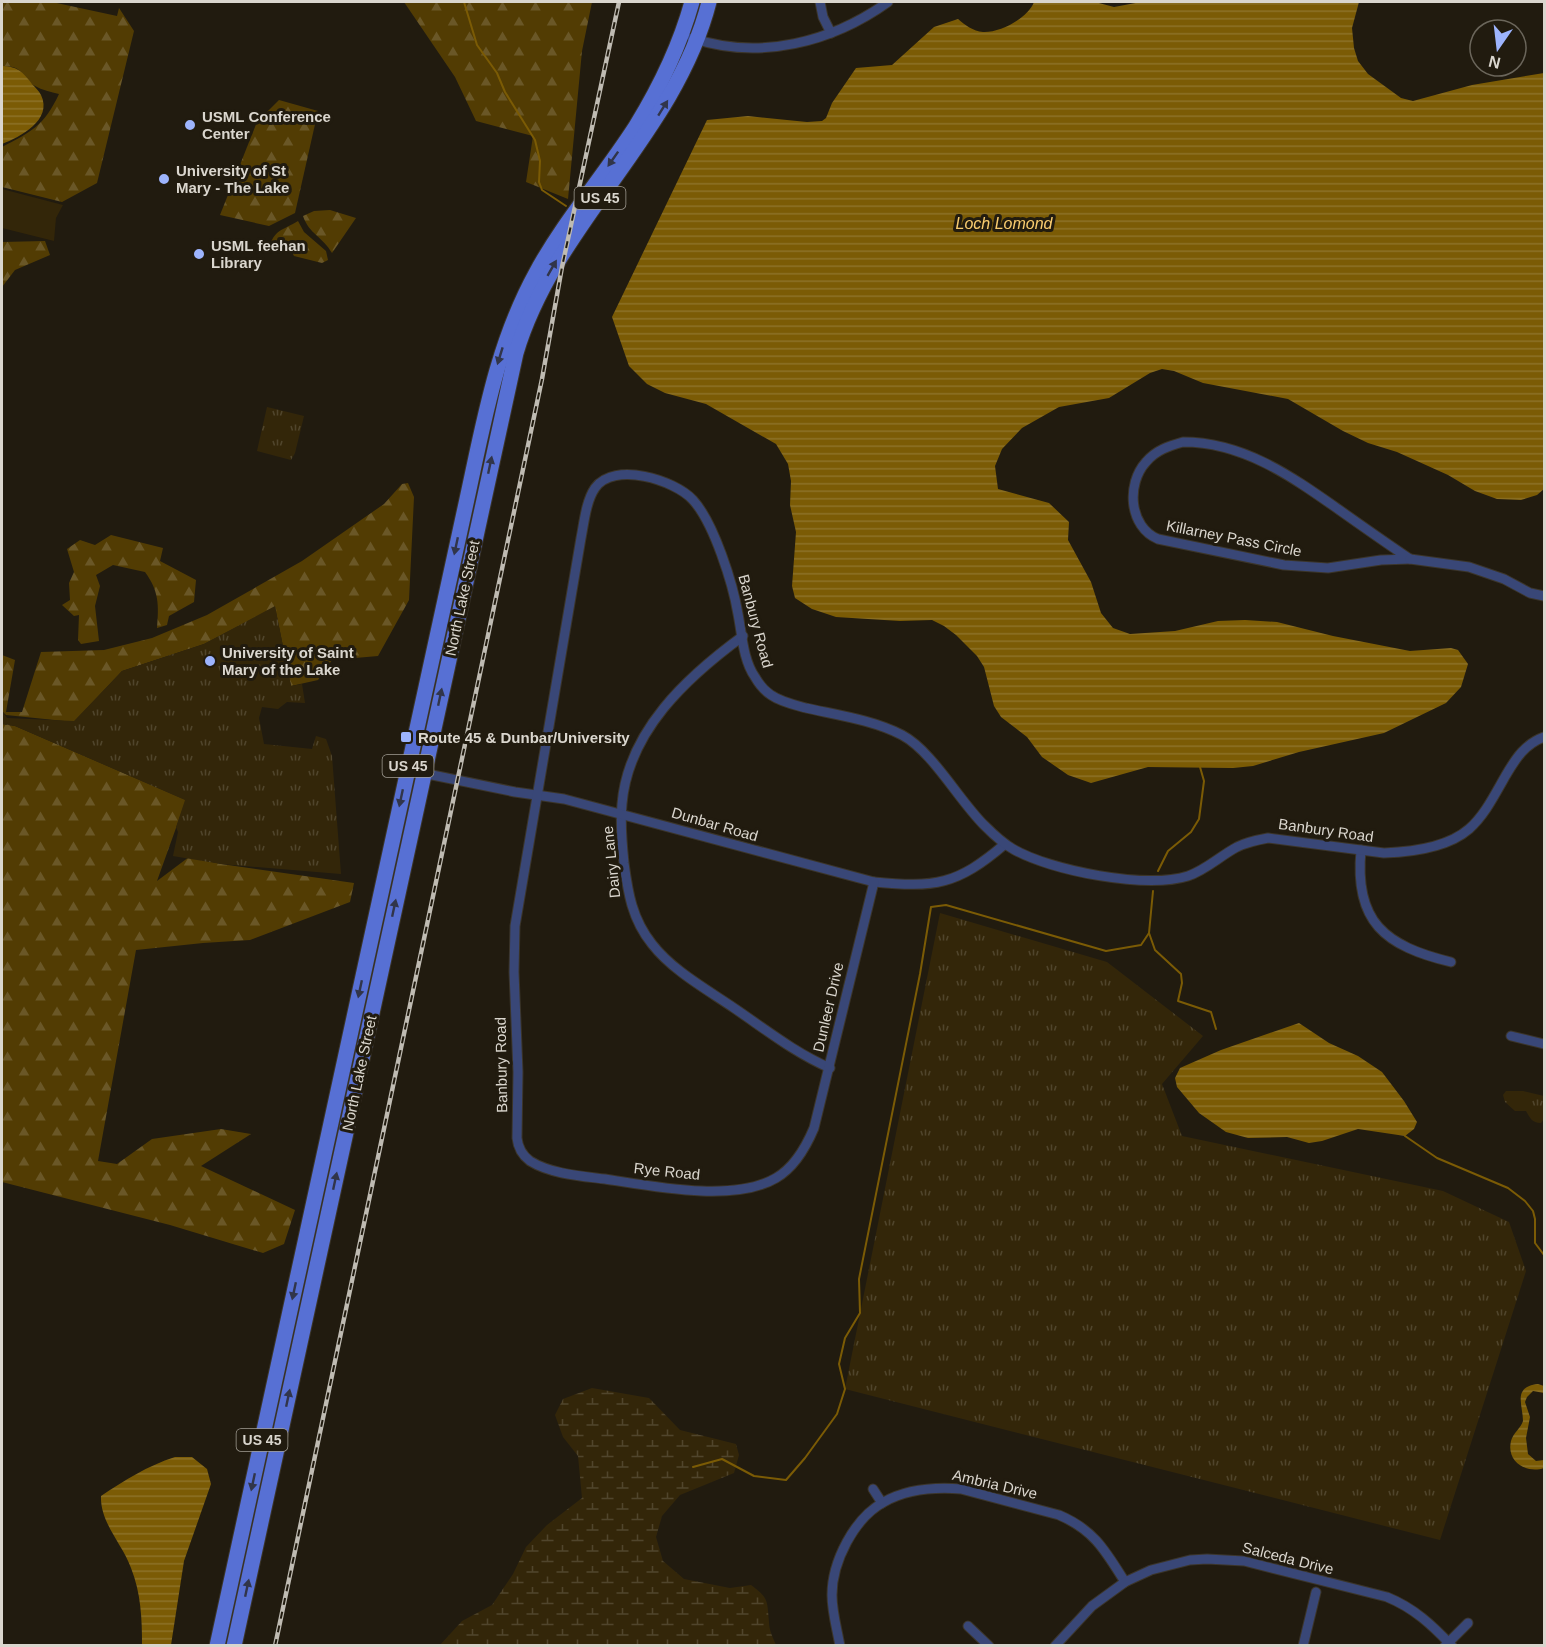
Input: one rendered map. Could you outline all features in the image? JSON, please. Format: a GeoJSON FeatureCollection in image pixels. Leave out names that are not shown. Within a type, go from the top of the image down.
{"type":"FeatureCollection","features":[{"type":"Feature","properties":{"kind":"main road","name":"North Lake Street"},"geometry":{"type":"LineString","coordinates":[[217,1646],[489,398],[505,341],[521,302],[545,256],[634,128],[664,74],[692,2]]}},
{"type":"Feature","properties":{"kind":"main road","name":"North Lake Street"},"geometry":{"type":"LineString","coordinates":[[234,1646],[506,390],[526,324],[538,295],[559,257],[670,97],[697,40],[709,2]]}},
{"type":"Feature","properties":{"kind":"street"},"geometry":{"type":"LineString","coordinates":[[819,2],[831,33]]}},
{"type":"Feature","properties":{"kind":"street"},"geometry":{"type":"LineString","coordinates":[[681,34],[697,40],[729,46],[774,47],[800,43],[831,33],[868,16],[888,2]]}},
{"type":"Feature","properties":{"kind":"street","name":"Killarney Pass Circle"},"geometry":{"type":"LineString","coordinates":[[1410,560],[1291,476],[1266,462],[1214,445],[1183,442],[1163,448],[1146,461],[1136,479],[1134,509],[1138,522],[1144,531],[1158,539],[1284,566],[1328,568],[1381,560],[1410,560],[1469,567],[1504,579],[1530,593],[1545,596]]}},
{"type":"Feature","properties":{"kind":"street","name":"Banbury Road"},"geometry":{"type":"LineString","coordinates":[[517,1138],[515,926],[583,529],[593,492],[599,483],[607,478],[623,475],[642,476],[674,486],[692,499],[702,513],[723,561],[736,600],[747,659],[753,675],[771,695],[793,704],[883,727],[902,735],[919,747],[968,809],[1005,844],[1027,856],[1069,869],[1126,879],[1168,880],[1188,876],[1202,870],[1236,848],[1252,841],[1268,838],[1384,854],[1432,847],[1468,830],[1486,809],[1525,748],[1545,737]]}},
{"type":"Feature","properties":{"kind":"street","name":"Dairy Lane"},"geometry":{"type":"LineString","coordinates":[[742,636],[696,673],[672,698],[651,724],[636,750],[627,775],[621,813],[628,892],[632,910],[652,945],[674,965],[805,1056],[830,1068]]}},
{"type":"Feature","properties":{"kind":"street","name":"Dunbar Road"},"geometry":{"type":"LineString","coordinates":[[408,770],[538,796],[564,799],[874,882],[909,885],[949,880],[962,876],[1005,844]]}},
{"type":"Feature","properties":{"kind":"street"},"geometry":{"type":"LineString","coordinates":[[1362,850],[1359,872],[1361,891],[1366,908],[1376,924],[1389,938],[1408,950],[1451,962]]}},
{"type":"Feature","properties":{"kind":"street","name":"Dunleer Drive"},"geometry":{"type":"LineString","coordinates":[[810,1138],[840,1028],[874,882]]}},
{"type":"Feature","properties":{"kind":"street"},"geometry":{"type":"LineString","coordinates":[[1511,1036],[1545,1044]]}},
{"type":"Feature","properties":{"kind":"street","name":"Rye Road"},"geometry":{"type":"LineString","coordinates":[[517,1138],[518,1147],[524,1156],[531,1162],[549,1169],[650,1186],[719,1190],[754,1186],[777,1178],[798,1158],[810,1138]]}},
{"type":"Feature","properties":{"kind":"street"},"geometry":{"type":"LineString","coordinates":[[873,1489],[882,1503]]}},
{"type":"Feature","properties":{"kind":"street","name":"Ambria Drive"},"geometry":{"type":"LineString","coordinates":[[840,1646],[832,1595],[833,1580],[840,1556],[852,1534],[882,1503],[916,1491],[961,1489],[1059,1515],[1083,1527],[1095,1537],[1125,1582]]}},
{"type":"Feature","properties":{"kind":"street","name":"Salceda Drive"},"geometry":{"type":"LineString","coordinates":[[1055,1646],[1092,1606],[1125,1582],[1151,1570],[1190,1560],[1215,1559],[1244,1561],[1387,1597],[1400,1602],[1424,1618],[1448,1644]]}},
{"type":"Feature","properties":{"kind":"street"},"geometry":{"type":"LineString","coordinates":[[1303,1646],[1316,1592]]}},
{"type":"Feature","properties":{"kind":"street"},"geometry":{"type":"LineString","coordinates":[[1448,1644],[1468,1623]]}},
{"type":"Feature","properties":{"kind":"street"},"geometry":{"type":"LineString","coordinates":[[968,1626],[989,1646]]}},
{"type":"Feature","properties":{"kind":"green space"},"geometry":{"type":"Polygon","coordinates":[[[2,2],[52,2],[117,16],[119,8],[134,31],[97,183],[62,202],[2,187],[2,147],[36,127],[48,114],[59,94],[35,86],[15,68],[2,66],[2,2]]]}},
{"type":"Feature","properties":{"kind":"green space"},"geometry":{"type":"Polygon","coordinates":[[[404,2],[592,2],[582,51],[568,199],[526,182],[533,136],[476,121],[455,77],[404,2]]]}},
{"type":"Feature","properties":{"kind":"green space"},"geometry":{"type":"Polygon","coordinates":[[[279,100],[318,111],[295,213],[269,226],[220,215],[257,122],[279,100]]]}},
{"type":"Feature","properties":{"kind":"green space"},"geometry":{"type":"Polygon","coordinates":[[[2,189],[63,205],[56,218],[54,241],[2,228],[2,189]]]}},
{"type":"Feature","properties":{"kind":"green space"},"geometry":{"type":"Polygon","coordinates":[[[330,210],[356,218],[332,253],[309,227],[303,216],[314,211],[330,210]]]}},
{"type":"Feature","properties":{"kind":"green space"},"geometry":{"type":"Polygon","coordinates":[[[298,221],[304,232],[326,251],[328,260],[322,263],[294,256],[288,244],[269,249],[276,234],[298,221]]]}},
{"type":"Feature","properties":{"kind":"green space"},"geometry":{"type":"Polygon","coordinates":[[[45,241],[50,255],[15,270],[2,287],[2,242],[45,241]]]}},
{"type":"Feature","properties":{"kind":"green space"},"geometry":{"type":"Polygon","coordinates":[[[267,407],[304,416],[295,453],[291,460],[257,451],[267,407]]]}},
{"type":"Feature","properties":{"kind":"green space"},"geometry":{"type":"Polygon","coordinates":[[[408,483],[414,497],[409,600],[378,656],[332,660],[318,680],[291,686],[275,607],[204,644],[122,671],[74,722],[6,715],[2,711],[2,655],[15,660],[6,712],[22,712],[41,652],[104,650],[152,638],[207,615],[302,561],[384,504],[402,484],[408,483]]]}},
{"type":"Feature","properties":{"kind":"green space"},"geometry":{"type":"Polygon","coordinates":[[[111,535],[163,548],[160,561],[196,580],[194,602],[169,616],[167,625],[157,628],[157,599],[145,572],[113,565],[96,575],[100,586],[95,606],[99,641],[81,644],[78,640],[79,615],[74,616],[62,605],[70,600],[69,583],[74,572],[67,549],[80,540],[95,545],[111,535]]]}},
{"type":"Feature","properties":{"kind":"green space"},"geometry":{"type":"Polygon","coordinates":[[[275,606],[291,686],[302,684],[305,703],[287,702],[278,709],[262,707],[259,718],[264,744],[312,749],[316,736],[326,739],[332,756],[341,874],[221,864],[173,856],[178,832],[176,827],[185,800],[15,726],[2,724],[2,711],[7,718],[74,721],[122,671],[204,644],[275,606]]]}},
{"type":"Feature","properties":{"kind":"green space"},"geometry":{"type":"Polygon","coordinates":[[[2,724],[15,726],[186,800],[157,881],[189,857],[221,864],[354,883],[350,902],[250,940],[136,950],[98,1161],[117,1164],[152,1139],[221,1129],[251,1134],[201,1166],[295,1210],[284,1244],[263,1253],[170,1225],[2,1182],[2,724]]]}},
{"type":"Feature","properties":{"kind":"green space"},"geometry":{"type":"Polygon","coordinates":[[[940,913],[1107,962],[1203,1036],[1162,1084],[1182,1136],[1443,1191],[1509,1222],[1526,1271],[1440,1540],[845,1389],[940,913]]]}},
{"type":"Feature","properties":{"kind":"green space"},"geometry":{"type":"Polygon","coordinates":[[[1506,1091],[1523,1091],[1544,1096],[1544,1119],[1541,1123],[1533,1121],[1526,1111],[1515,1111],[1505,1102],[1503,1095],[1506,1091]]]}},
{"type":"Feature","properties":{"kind":"green space"},"geometry":{"type":"Polygon","coordinates":[[[592,1388],[649,1398],[680,1430],[736,1444],[739,1455],[734,1473],[680,1495],[662,1516],[656,1537],[663,1561],[684,1579],[730,1588],[751,1585],[757,1589],[766,1600],[771,1634],[776,1645],[440,1645],[462,1621],[492,1605],[513,1574],[526,1547],[547,1525],[582,1498],[578,1456],[563,1437],[555,1415],[563,1399],[592,1388]]]}},
{"type":"Feature","properties":{"kind":"water","name":"Loch Lomond"},"geometry":{"type":"Polygon","coordinates":[[[1034,2],[1095,2],[1114,7],[1141,2],[1359,2],[1352,28],[1358,61],[1368,74],[1401,98],[1413,101],[1472,85],[1528,78],[1528,76],[1544,73],[1544,489],[1537,495],[1521,500],[1497,499],[1475,491],[1448,475],[1397,452],[1368,443],[1288,399],[1203,383],[1174,371],[1162,369],[1150,373],[1109,398],[1059,407],[1022,428],[1002,449],[995,466],[998,489],[1049,503],[1069,522],[1068,540],[1091,582],[1101,613],[1113,628],[1130,634],[1175,631],[1218,621],[1245,620],[1277,622],[1410,651],[1451,648],[1458,650],[1468,664],[1461,687],[1446,703],[1384,733],[1299,752],[1253,766],[1233,768],[1148,767],[1091,783],[1068,775],[1042,757],[1027,737],[1001,717],[994,706],[984,667],[977,656],[944,626],[932,620],[900,621],[836,617],[812,609],[795,598],[792,586],[796,532],[790,505],[791,481],[788,464],[776,444],[706,404],[665,393],[647,384],[629,366],[612,317],[707,120],[748,116],[807,122],[822,121],[856,68],[892,65],[934,27],[958,19],[969,27],[990,32],[1020,19],[1034,2]]]}},
{"type":"Feature","properties":{"kind":"water"},"geometry":{"type":"Polygon","coordinates":[[[2,66],[12,67],[23,73],[39,92],[44,104],[39,120],[33,126],[2,144],[2,66]]]}},
{"type":"Feature","properties":{"kind":"water"},"geometry":{"type":"Polygon","coordinates":[[[1299,1023],[1329,1043],[1358,1056],[1382,1072],[1417,1122],[1414,1129],[1405,1136],[1358,1129],[1309,1143],[1287,1137],[1248,1138],[1226,1132],[1199,1113],[1177,1087],[1175,1078],[1180,1068],[1221,1050],[1299,1023]]]}},
{"type":"Feature","properties":{"kind":"water"},"geometry":{"type":"Polygon","coordinates":[[[1538,1384],[1544,1386],[1544,1393],[1533,1391],[1525,1402],[1530,1417],[1526,1438],[1528,1454],[1536,1461],[1544,1460],[1544,1468],[1531,1469],[1519,1465],[1510,1448],[1512,1438],[1523,1421],[1522,1393],[1530,1386],[1538,1384]]]}},
{"type":"Feature","properties":{"kind":"water"},"geometry":{"type":"Polygon","coordinates":[[[175,1457],[192,1457],[207,1469],[211,1484],[184,1561],[171,1645],[142,1645],[137,1587],[127,1559],[104,1515],[101,1496],[136,1474],[175,1457]]]}},
{"type":"Feature","properties":{"kind":"waterway"},"geometry":{"type":"LineString","coordinates":[[464,2],[477,45],[497,73],[505,92],[535,140],[540,161],[539,182],[542,190],[566,206]]}},
{"type":"Feature","properties":{"kind":"waterway"},"geometry":{"type":"LineString","coordinates":[[1158,871],[1168,851],[1191,832],[1199,819],[1204,781],[1200,767]]}},
{"type":"Feature","properties":{"kind":"waterway"},"geometry":{"type":"LineString","coordinates":[[1153,891],[1149,933],[1155,950],[1181,974],[1182,983],[1178,1001],[1211,1012],[1216,1029]]}},
{"type":"Feature","properties":{"kind":"waterway"},"geometry":{"type":"LineString","coordinates":[[693,1467],[722,1459],[754,1476],[786,1480],[837,1414],[845,1389],[839,1364],[845,1338],[860,1313],[859,1279],[920,974],[931,907],[946,905],[1106,951],[1141,945],[1149,933]]}},
{"type":"Feature","properties":{"kind":"waterway"},"geometry":{"type":"LineString","coordinates":[[1405,1136],[1437,1158],[1508,1188],[1525,1201],[1533,1211],[1535,1219],[1535,1243],[1544,1255]]}},
{"type":"Feature","properties":{"kind":"railway"},"geometry":{"type":"LineString","coordinates":[[275,1646],[542,379],[562,267],[619,2]]}},
{"type":"Feature","properties":{"kind":"place","name":"USML Conference Center"},"geometry":{"type":"Point","coordinates":[190,125]}},
{"type":"Feature","properties":{"kind":"place","name":"University of St Mary - The Lake"},"geometry":{"type":"Point","coordinates":[164,179]}},
{"type":"Feature","properties":{"kind":"place","name":"USML feehan Library"},"geometry":{"type":"Point","coordinates":[199,254]}},
{"type":"Feature","properties":{"kind":"place","name":"University of Saint Mary of the Lake"},"geometry":{"type":"Point","coordinates":[210,661]}},
{"type":"Feature","properties":{"kind":"place","name":"Route 45 & Dunbar/University"},"geometry":{"type":"Point","coordinates":[406,737]}}]}
